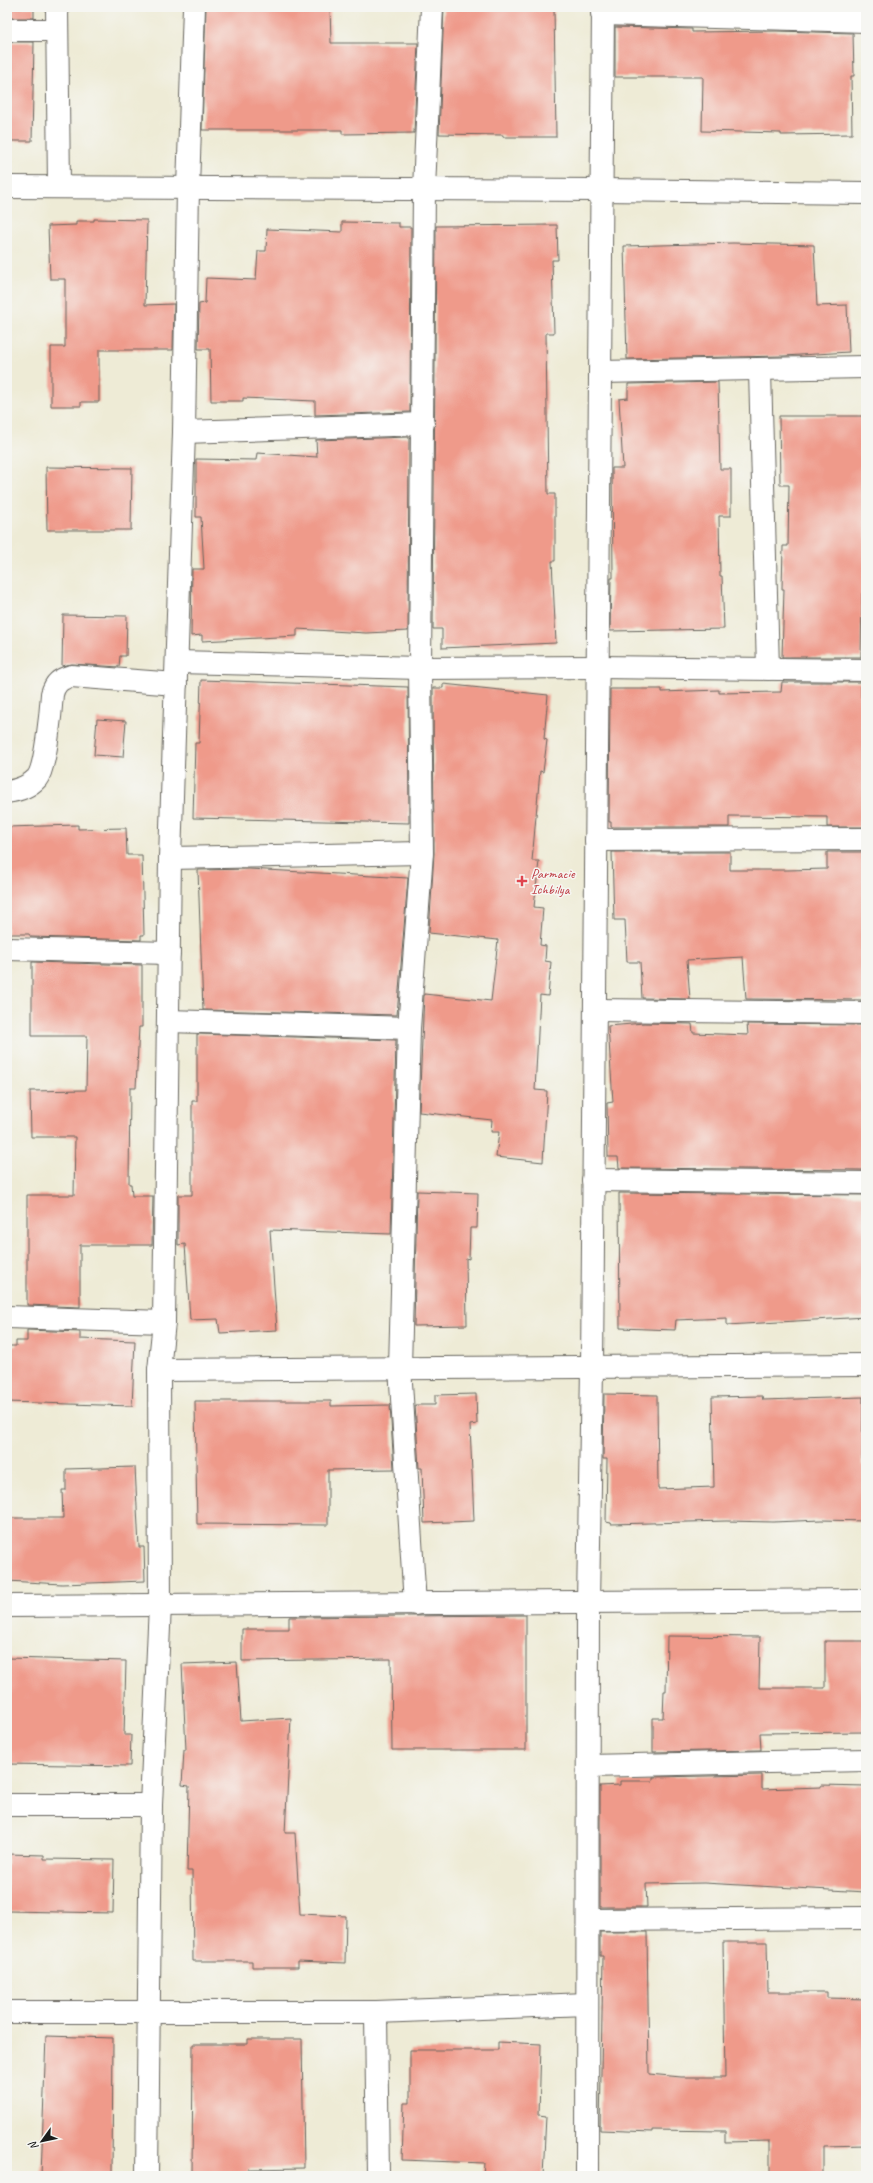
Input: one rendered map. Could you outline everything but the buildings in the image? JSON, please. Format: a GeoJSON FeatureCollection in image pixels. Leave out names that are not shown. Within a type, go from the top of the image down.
{"type":"FeatureCollection","features":[{"type":"Feature","properties":{"kind":"street"},"geometry":{"type":"LineString","coordinates":[[56,7],[59,187]]}},
{"type":"Feature","properties":{"kind":"street"},"geometry":{"type":"LineString","coordinates":[[147,2176],[152,1805],[160,1605],[159,1370],[164,1322],[170,858],[184,432],[188,188],[194,7]]}},
{"type":"Feature","properties":{"kind":"street"},"geometry":{"type":"LineString","coordinates":[[415,1604],[400,1367],[408,1028],[422,853],[420,668],[424,189],[432,7]]}},
{"type":"Feature","properties":{"kind":"street"},"geometry":{"type":"LineString","coordinates":[[587,2176],[588,1603],[592,1368],[602,10],[866,21]]}},
{"type":"Feature","properties":{"kind":"street"},"geometry":{"type":"LineString","coordinates":[[7,30],[57,30]]}},
{"type":"Feature","properties":{"kind":"street"},"geometry":{"type":"LineString","coordinates":[[7,187],[866,193]]}},
{"type":"Feature","properties":{"kind":"street"},"geometry":{"type":"LineString","coordinates":[[600,372],[760,371],[866,368]]}},
{"type":"Feature","properties":{"kind":"street"},"geometry":{"type":"LineString","coordinates":[[760,371],[768,668]]}},
{"type":"Feature","properties":{"kind":"street"},"geometry":{"type":"LineString","coordinates":[[184,432],[423,424]]}},
{"type":"Feature","properties":{"kind":"street"},"geometry":{"type":"LineString","coordinates":[[177,662],[420,668],[598,667],[866,670]]}},
{"type":"Feature","properties":{"kind":"street"},"geometry":{"type":"LineString","coordinates":[[7,792],[28,786],[38,777],[42,765],[52,694],[56,683],[63,678],[71,676],[176,684]]}},
{"type":"Feature","properties":{"kind":"street"},"geometry":{"type":"LineString","coordinates":[[596,840],[866,839]]}},
{"type":"Feature","properties":{"kind":"street"},"geometry":{"type":"LineString","coordinates":[[170,858],[422,853]]}},
{"type":"Feature","properties":{"kind":"street"},"geometry":{"type":"LineString","coordinates":[[7,949],[169,953]]}},
{"type":"Feature","properties":{"kind":"street"},"geometry":{"type":"LineString","coordinates":[[595,1010],[866,1013]]}},
{"type":"Feature","properties":{"kind":"street"},"geometry":{"type":"LineString","coordinates":[[168,1020],[408,1028]]}},
{"type":"Feature","properties":{"kind":"street"},"geometry":{"type":"LineString","coordinates":[[593,1180],[866,1183]]}},
{"type":"Feature","properties":{"kind":"street"},"geometry":{"type":"LineString","coordinates":[[7,1317],[164,1322]]}},
{"type":"Feature","properties":{"kind":"street"},"geometry":{"type":"LineString","coordinates":[[159,1370],[400,1367],[592,1368],[866,1365]]}},
{"type":"Feature","properties":{"kind":"street"},"geometry":{"type":"LineString","coordinates":[[7,1606],[866,1600]]}},
{"type":"Feature","properties":{"kind":"street"},"geometry":{"type":"LineString","coordinates":[[588,1766],[866,1760]]}},
{"type":"Feature","properties":{"kind":"street"},"geometry":{"type":"LineString","coordinates":[[7,1805],[152,1805]]}},
{"type":"Feature","properties":{"kind":"street"},"geometry":{"type":"LineString","coordinates":[[588,1920],[866,1918]]}},
{"type":"Feature","properties":{"kind":"street"},"geometry":{"type":"LineString","coordinates":[[7,2012],[376,2012],[588,2004]]}},
{"type":"Feature","properties":{"kind":"street"},"geometry":{"type":"LineString","coordinates":[[376,2012],[378,2176]]}},
{"type":"Feature","properties":{"kind":"place","name":"Parmacie Ichbilya"},"geometry":{"type":"Point","coordinates":[522,881]}}]}
